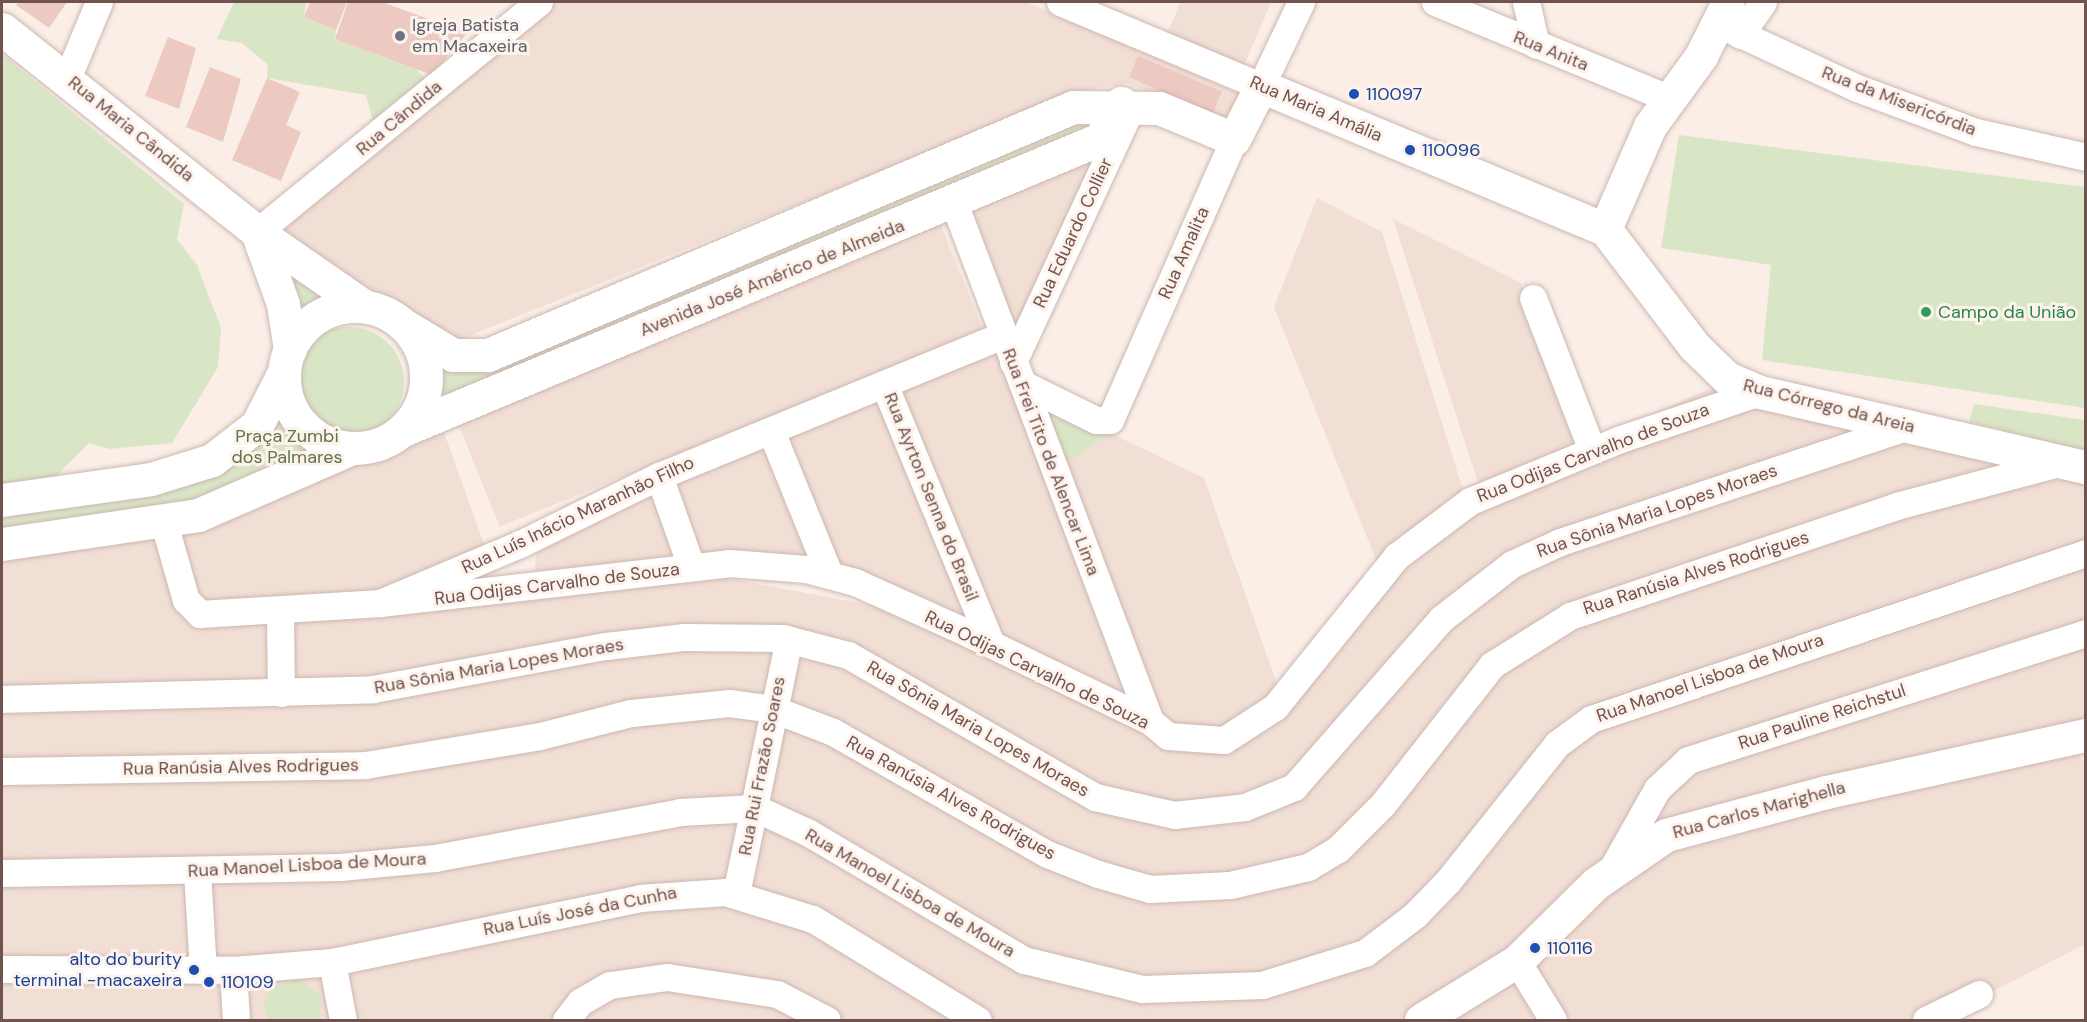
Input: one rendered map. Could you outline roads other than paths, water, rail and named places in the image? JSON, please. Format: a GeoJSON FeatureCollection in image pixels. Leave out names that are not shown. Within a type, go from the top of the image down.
{"type":"FeatureCollection","features":[{"type":"Feature","properties":{"kind":"street"},"geometry":{"type":"LineString","coordinates":[[68,76],[99,2]]}},
{"type":"Feature","properties":{"kind":"street","name":"Rua Cândida"},"geometry":{"type":"LineString","coordinates":[[257,232],[539,2]]}},
{"type":"Feature","properties":{"kind":"street","name":"Rua Maria Amália"},"geometry":{"type":"LineString","coordinates":[[1060,2],[1605,229]]}},
{"type":"Feature","properties":{"kind":"street"},"geometry":{"type":"LineString","coordinates":[[1261,86],[1301,2]]}},
{"type":"Feature","properties":{"kind":"street","name":"Rua Anita"},"geometry":{"type":"LineString","coordinates":[[1435,2],[1668,98]]}},
{"type":"Feature","properties":{"kind":"street"},"geometry":{"type":"LineString","coordinates":[[1526,2],[1536,45]]}},
{"type":"Feature","properties":{"kind":"street"},"geometry":{"type":"LineString","coordinates":[[1605,229],[1650,126],[1668,98],[1729,20],[1763,2]]}},
{"type":"Feature","properties":{"kind":"street","name":"Rua da Misericórdia"},"geometry":{"type":"LineString","coordinates":[[1729,20],[1857,88],[1976,132],[2085,158]]}},
{"type":"Feature","properties":{"kind":"street","name":"Rua Maria Cândida"},"geometry":{"type":"LineString","coordinates":[[2,29],[68,76],[257,232],[364,306]]}},
{"type":"Feature","properties":{"kind":"street","name":"Rua Amalita"},"geometry":{"type":"LineString","coordinates":[[1018,373],[1109,421],[1234,139],[1261,86]]}},
{"type":"Feature","properties":{"kind":"street"},"geometry":{"type":"LineString","coordinates":[[2,500],[141,480],[212,460],[257,425],[287,361],[320,315],[364,306],[405,326],[446,353],[488,355],[1055,114],[1085,104],[1127,104],[1174,111],[1234,139]]}},
{"type":"Feature","properties":{"kind":"street","name":"Avenida José Américo de Almeida"},"geometry":{"type":"LineString","coordinates":[[403,430],[954,203],[1100,139],[1127,104]]}},
{"type":"Feature","properties":{"kind":"street","name":"Rua Eduardo Collier"},"geometry":{"type":"LineString","coordinates":[[1018,373],[1127,104]]}},
{"type":"Feature","properties":{"kind":"street","name":"Rua Frei Tito de Alencar Lima"},"geometry":{"type":"LineString","coordinates":[[954,203],[1150,721]]}},
{"type":"Feature","properties":{"kind":"street","name":"Rua Córrego da Areia"},"geometry":{"type":"LineString","coordinates":[[1605,229],[1706,360],[1728,378],[1760,392],[2074,465]]}},
{"type":"Feature","properties":{"kind":"street"},"geometry":{"type":"LineString","coordinates":[[257,232],[283,303],[287,361],[285,392],[302,425],[324,441],[350,448]]}},
{"type":"Feature","properties":{"kind":"street"},"geometry":{"type":"LineString","coordinates":[[1533,298],[1592,450]]}},
{"type":"Feature","properties":{"kind":"street"},"geometry":{"type":"LineString","coordinates":[[2,544],[164,523],[198,514],[350,448],[388,441],[403,430],[416,415],[426,377],[416,340],[405,326]]}},
{"type":"Feature","properties":{"kind":"street","name":"Rua Luís Inácio Maranhão Filho"},"geometry":{"type":"LineString","coordinates":[[164,523],[184,594],[195,611],[219,616],[280,613],[380,603],[520,544],[659,476],[1003,335]]}},
{"type":"Feature","properties":{"kind":"street","name":"Rua Ayrton Senna do Brasil"},"geometry":{"type":"LineString","coordinates":[[884,384],[991,644]]}},
{"type":"Feature","properties":{"kind":"street","name":"Rua Odijas Carvalho de Souza"},"geometry":{"type":"LineString","coordinates":[[380,603],[691,566],[754,562],[829,574],[991,644],[1150,721],[1181,740],[1212,742],[1240,734],[1275,707],[1356,601],[1411,542],[1470,501],[1592,450],[1760,392]]}},
{"type":"Feature","properties":{"kind":"street","name":"Rua Sônia Maria Lopes Moraes"},"geometry":{"type":"LineString","coordinates":[[2,699],[373,689],[684,637],[789,639],[848,655],[1095,797],[1174,815],[1245,807],[1294,787],[1441,619],[1529,554],[1909,426]]}},
{"type":"Feature","properties":{"kind":"street"},"geometry":{"type":"LineString","coordinates":[[771,431],[829,574]]}},
{"type":"Feature","properties":{"kind":"street","name":"Rua Ranúsia Alves Rodrigues"},"geometry":{"type":"LineString","coordinates":[[2,771],[365,765],[677,707],[729,704],[773,709],[862,747],[1038,850],[1098,874],[1172,891],[1258,880],[1308,867],[1350,838],[1492,665],[1570,616],[1896,506],[2074,465]]}},
{"type":"Feature","properties":{"kind":"street"},"geometry":{"type":"LineString","coordinates":[[659,476],[691,566]]}},
{"type":"Feature","properties":{"kind":"street"},"geometry":{"type":"LineString","coordinates":[[520,544],[538,584]]}},
{"type":"Feature","properties":{"kind":"street","name":"Rua Manoel Lisboa de Moura"},"geometry":{"type":"LineString","coordinates":[[2,873],[197,872],[435,858],[680,812],[755,808],[808,833],[1024,960],[1142,989],[1262,985],[1365,953],[1415,915],[1449,881],[1557,744],[1590,719],[2085,553]]}},
{"type":"Feature","properties":{"kind":"street"},"geometry":{"type":"LineString","coordinates":[[280,613],[281,693]]}},
{"type":"Feature","properties":{"kind":"street","name":"Rua Pauline Reichstul"},"geometry":{"type":"LineString","coordinates":[[1612,869],[1657,789],[1688,760],[2085,633]]}},
{"type":"Feature","properties":{"kind":"street","name":"Rua Rui Frazão Soares"},"geometry":{"type":"LineString","coordinates":[[736,894],[789,639]]}},
{"type":"Feature","properties":{"kind":"street","name":"Rua Carlos Marighella"},"geometry":{"type":"LineString","coordinates":[[1421,1020],[1517,962],[1612,869],[1653,840],[1709,821],[2082,742]]}},
{"type":"Feature","properties":{"kind":"street"},"geometry":{"type":"LineString","coordinates":[[197,872],[203,970]]}},
{"type":"Feature","properties":{"kind":"street","name":"Rua Luís José da Cunha"},"geometry":{"type":"LineString","coordinates":[[2,969],[203,970],[234,995],[332,962],[640,898],[681,892],[736,894],[813,919],[978,1020]]}},
{"type":"Feature","properties":{"kind":"street"},"geometry":{"type":"LineString","coordinates":[[332,962],[339,1016]]}},
{"type":"Feature","properties":{"kind":"street"},"geometry":{"type":"LineString","coordinates":[[1517,962],[1553,1020]]}},
{"type":"Feature","properties":{"kind":"street"},"geometry":{"type":"LineString","coordinates":[[566,1020],[580,1002],[610,985],[667,977],[777,994],[827,1020]]}},
{"type":"Feature","properties":{"kind":"street"},"geometry":{"type":"LineString","coordinates":[[1926,1020],[1979,994]]}},
{"type":"Feature","properties":{"kind":"street"},"geometry":{"type":"LineString","coordinates":[[234,995],[251,1020]]}},
{"type":"Feature","properties":{"kind":"place","name":"Igreja Batista em Macaxeira"},"geometry":{"type":"Point","coordinates":[400,36]}},
{"type":"Feature","properties":{"kind":"place","name":"110097"},"geometry":{"type":"Point","coordinates":[1354,94]}},
{"type":"Feature","properties":{"kind":"place","name":"110096"},"geometry":{"type":"Point","coordinates":[1410,150]}},
{"type":"Feature","properties":{"kind":"place","name":"Campo da União"},"geometry":{"type":"Point","coordinates":[1926,312]}},
{"type":"Feature","properties":{"kind":"place","name":"110116"},"geometry":{"type":"Point","coordinates":[1535,948]}},
{"type":"Feature","properties":{"kind":"place","name":"alto do burity terminal -macaxeira"},"geometry":{"type":"Point","coordinates":[194,970]}},
{"type":"Feature","properties":{"kind":"place","name":"110109"},"geometry":{"type":"Point","coordinates":[209,982]}},
{"type":"Feature","properties":{"kind":"park label","name":"Praça Zumbi dos Palmares"},"geometry":{"type":"Point","coordinates":[287,447]}}]}
